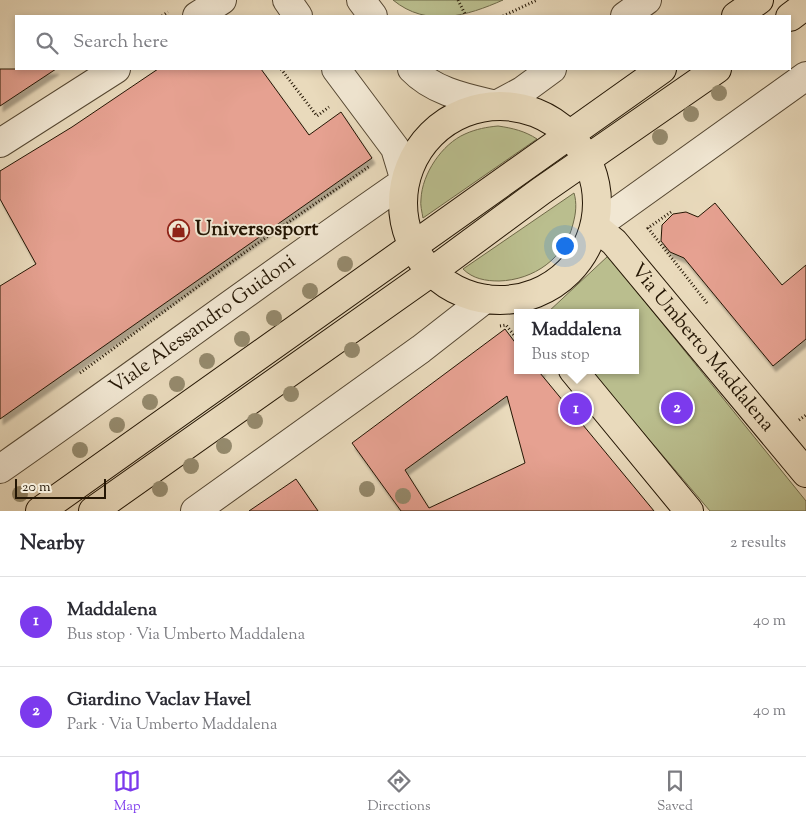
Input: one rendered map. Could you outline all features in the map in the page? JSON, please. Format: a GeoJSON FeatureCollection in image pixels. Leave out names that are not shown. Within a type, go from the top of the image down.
{"type":"FeatureCollection","features":[{"type":"Feature","properties":{"kind":"main road"},"geometry":{"type":"LineString","coordinates":[[737,15],[759,0]]}},
{"type":"Feature","properties":{"kind":"main road"},"geometry":{"type":"LineString","coordinates":[[791,16],[806,6]]}},
{"type":"Feature","properties":{"kind":"main road"},"geometry":{"type":"LineString","coordinates":[[40,511],[661,70]]}},
{"type":"Feature","properties":{"kind":"main road"},"geometry":{"type":"LineString","coordinates":[[93,511],[430,273],[542,191],[716,70]]}},
{"type":"Feature","properties":{"kind":"main road"},"geometry":{"type":"LineString","coordinates":[[496,105],[513,106],[546,116],[570,135],[588,160],[596,183],[598,200],[595,227],[587,247],[570,272],[522,306],[502,300],[485,299],[455,289],[430,273],[420,262],[407,231],[404,215],[405,181],[417,152],[431,135],[455,116],[471,110],[496,105]]}},
{"type":"Feature","properties":{"kind":"main road","name":"Via Umberto Maddalena"},"geometry":{"type":"LineString","coordinates":[[595,227],[614,242],[803,463]]}},
{"type":"Feature","properties":{"kind":"main road"},"geometry":{"type":"LineString","coordinates":[[576,374],[688,511]]}},
{"type":"Feature","properties":{"kind":"street"},"geometry":{"type":"LineString","coordinates":[[199,15],[222,0]]}},
{"type":"Feature","properties":{"kind":"street"},"geometry":{"type":"LineString","coordinates":[[287,0],[297,15]]}},
{"type":"Feature","properties":{"kind":"street"},"geometry":{"type":"LineString","coordinates":[[361,0],[372,15]]}},
{"type":"Feature","properties":{"kind":"street"},"geometry":{"type":"LineString","coordinates":[[626,15],[647,0]]}},
{"type":"Feature","properties":{"kind":"street"},"geometry":{"type":"LineString","coordinates":[[0,143],[114,70]]}},
{"type":"Feature","properties":{"kind":"street"},"geometry":{"type":"LineString","coordinates":[[337,70],[395,148],[405,181]]}},
{"type":"Feature","properties":{"kind":"street"},"geometry":{"type":"LineString","coordinates":[[413,70],[431,83],[450,93],[496,105],[522,91],[551,70]]}},
{"type":"Feature","properties":{"kind":"street"},"geometry":{"type":"LineString","coordinates":[[595,227],[806,76]]}},
{"type":"Feature","properties":{"kind":"street","name":"Viale Alessandro Guidoni"},"geometry":{"type":"LineString","coordinates":[[0,469],[169,350],[305,250],[405,181]]}},
{"type":"Feature","properties":{"kind":"street"},"geometry":{"type":"LineString","coordinates":[[195,511],[421,349],[485,299]]}},
{"type":"Feature","properties":{"kind":"path"},"geometry":{"type":"LineString","coordinates":[[458,0],[466,15]]}},
{"type":"Feature","properties":{"kind":"path"},"geometry":{"type":"LineString","coordinates":[[505,15],[538,0]]}},
{"type":"Feature","properties":{"kind":"path"},"geometry":{"type":"LineString","coordinates":[[282,70],[317,116],[332,105]]}},
{"type":"Feature","properties":{"kind":"path"},"geometry":{"type":"LineString","coordinates":[[80,373],[374,163]]}},
{"type":"Feature","properties":{"kind":"path"},"geometry":{"type":"LineString","coordinates":[[799,420],[806,415]]}},
{"type":"Feature","properties":{"kind":"green space"},"geometry":{"type":"Polygon","coordinates":[[[393,0],[503,0],[475,11],[454,15],[424,15],[406,9],[393,0]]]}},
{"type":"Feature","properties":{"kind":"green space"},"geometry":{"type":"Polygon","coordinates":[[[498,126],[518,130],[537,139],[423,218],[421,204],[422,189],[429,170],[441,152],[465,134],[482,128],[498,126]]]}},
{"type":"Feature","properties":{"kind":"green space"},"geometry":{"type":"Polygon","coordinates":[[[574,193],[576,201],[575,212],[569,236],[563,247],[546,265],[524,276],[512,280],[499,281],[480,279],[463,269],[574,193]]]}},
{"type":"Feature","properties":{"kind":"green space"},"geometry":{"type":"Polygon","coordinates":[[[608,256],[806,501],[806,511],[710,511],[593,374],[639,374],[639,309],[551,309],[608,256]]]}},
{"type":"Feature","properties":{"kind":"building"},"geometry":{"type":"Polygon","coordinates":[[[0,69],[54,70],[0,106],[0,69]]]}},
{"type":"Feature","properties":{"kind":"building"},"geometry":{"type":"Polygon","coordinates":[[[157,70],[262,70],[309,135],[341,112],[372,158],[0,419],[0,286],[36,264],[0,199],[0,171],[72,127],[157,70]]]}},
{"type":"Feature","properties":{"kind":"building"},"geometry":{"type":"Polygon","coordinates":[[[715,203],[782,285],[806,265],[806,339],[773,366],[684,258],[670,252],[661,241],[662,225],[673,214],[686,212],[698,217],[715,203]]]}},
{"type":"Feature","properties":{"kind":"building"},"geometry":{"type":"Polygon","coordinates":[[[505,329],[514,341],[514,374],[541,374],[654,511],[401,511],[352,443],[505,329]],[[507,396],[405,470],[429,508],[525,463],[507,396]]]}},
{"type":"Feature","properties":{"kind":"building"},"geometry":{"type":"Polygon","coordinates":[[[296,479],[318,511],[249,511],[296,479]]]}},
{"type":"Feature","properties":{"kind":"place","name":"Universosport"},"geometry":{"type":"Point","coordinates":[179,230]}},
{"type":"Feature","properties":{"kind":"place","name":"Giardino Vaclav Havel"},"geometry":{"type":"Point","coordinates":[677,408]}},
{"type":"Feature","properties":{"kind":"place","name":"Maddalena"},"geometry":{"type":"Point","coordinates":[576,409]}}]}
